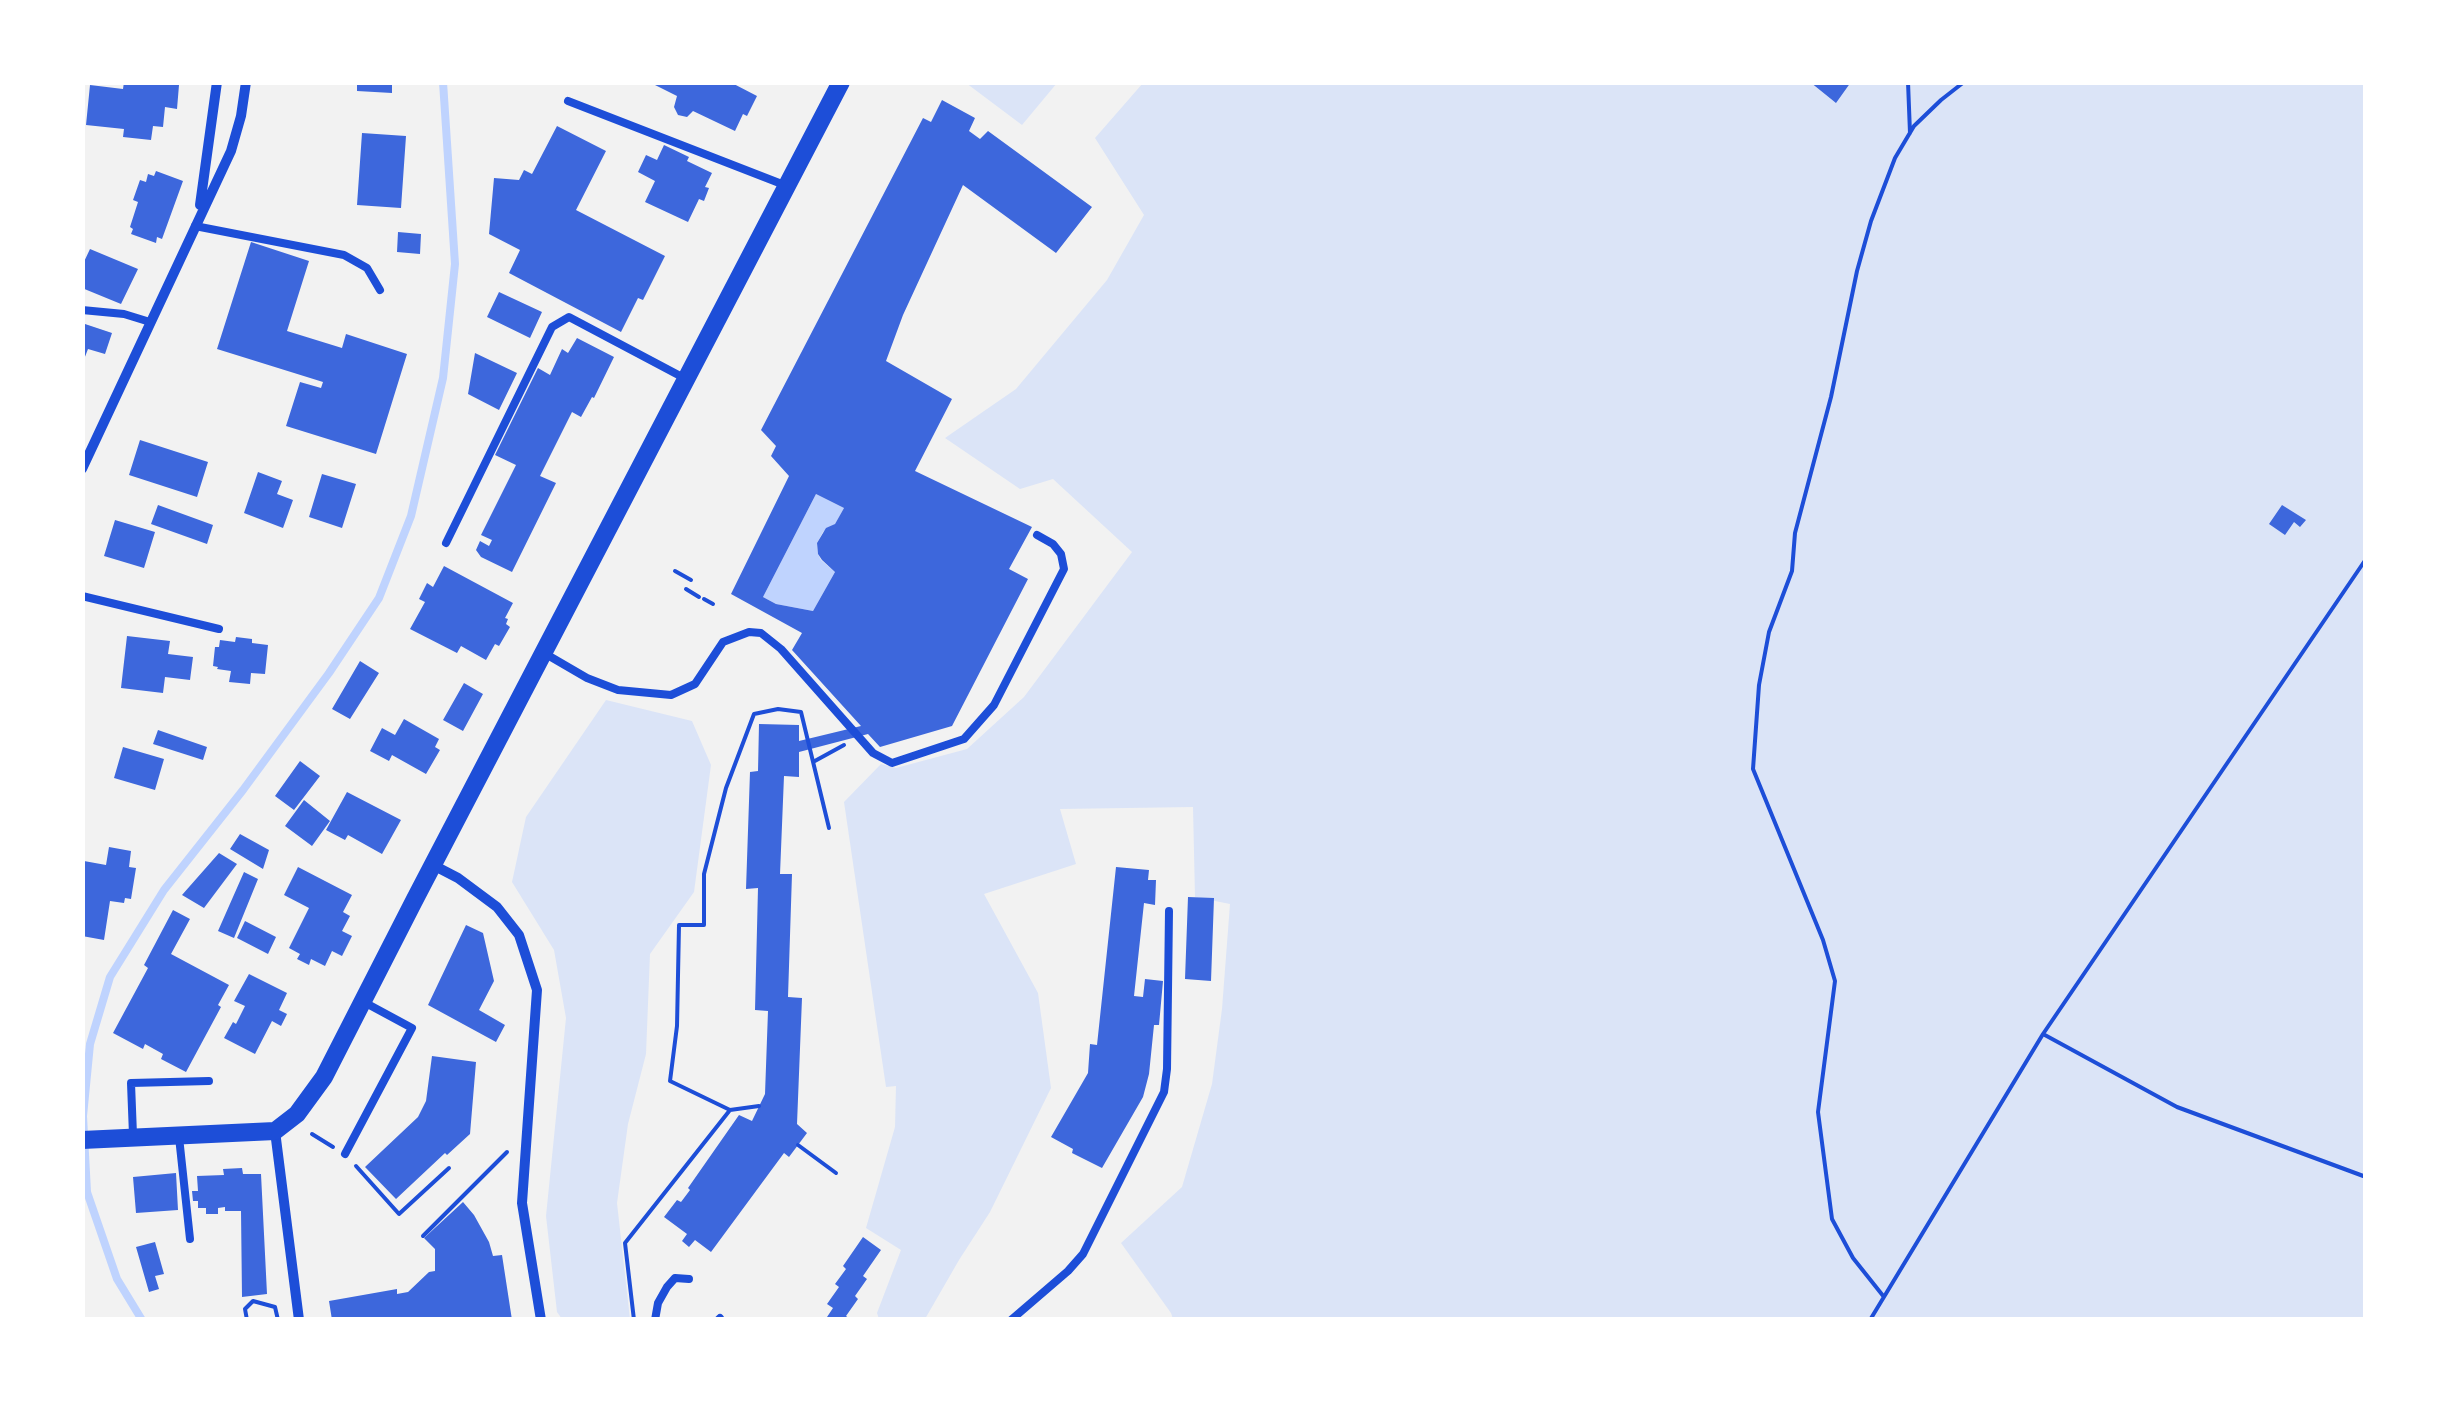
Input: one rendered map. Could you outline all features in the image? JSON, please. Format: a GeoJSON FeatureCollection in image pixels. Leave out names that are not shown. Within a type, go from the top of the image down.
{"type":"FeatureCollection","features":[{"type":"Feature","properties":{"kind":"street"},"geometry":{"type":"LineString","coordinates":[[196,226],[216,82]]}},
{"type":"Feature","properties":{"kind":"street"},"geometry":{"type":"LineString","coordinates":[[82,469],[231,151],[246,82]]}},
{"type":"Feature","properties":{"kind":"street"},"geometry":{"type":"LineString","coordinates":[[82,1140],[275,1131],[297,1114],[324,1077],[841,82]]}},
{"type":"Feature","properties":{"kind":"street"},"geometry":{"type":"LineString","coordinates":[[433,865],[497,907],[519,935],[537,990],[522,1203],[541,1320]]}},
{"type":"Feature","properties":{"kind":"street"},"geometry":{"type":"LineString","coordinates":[[275,1131],[298,1320]]}},
{"type":"Feature","properties":{"kind":"lane"},"geometry":{"type":"LineString","coordinates":[[568,101],[786,186]]}},
{"type":"Feature","properties":{"kind":"lane"},"geometry":{"type":"LineString","coordinates":[[196,226],[344,255],[367,268],[380,290]]}},
{"type":"Feature","properties":{"kind":"lane"},"geometry":{"type":"LineString","coordinates":[[82,310],[124,314],[150,322]]}},
{"type":"Feature","properties":{"kind":"lane"},"geometry":{"type":"LineString","coordinates":[[446,543],[552,327],[568,317],[686,379]]}},
{"type":"Feature","properties":{"kind":"lane"},"geometry":{"type":"LineString","coordinates":[[544,653],[587,678],[618,690],[670,695],[696,684],[724,642],[748,632],[762,632],[873,753],[892,763],[964,739],[994,705],[1064,569],[1061,554],[1053,544],[1037,536]]}},
{"type":"Feature","properties":{"kind":"lane"},"geometry":{"type":"LineString","coordinates":[[82,596],[219,629]]}},
{"type":"Feature","properties":{"kind":"lane"},"geometry":{"type":"LineString","coordinates":[[1011,1320],[1083,1254],[1164,1092],[1170,911]]}},
{"type":"Feature","properties":{"kind":"lane"},"geometry":{"type":"LineString","coordinates":[[345,1154],[412,1028],[362,1001]]}},
{"type":"Feature","properties":{"kind":"lane"},"geometry":{"type":"LineString","coordinates":[[127,1139],[131,1083],[209,1080]]}},
{"type":"Feature","properties":{"kind":"lane"},"geometry":{"type":"LineString","coordinates":[[179,1137],[190,1240]]}},
{"type":"Feature","properties":{"kind":"lane"},"geometry":{"type":"LineString","coordinates":[[655,1320],[658,1302],[675,1278],[689,1279]]}},
{"type":"Feature","properties":{"kind":"path"},"geometry":{"type":"LineString","coordinates":[[1908,82],[1910,134]]}},
{"type":"Feature","properties":{"kind":"path"},"geometry":{"type":"LineString","coordinates":[[1884,1297],[1853,1258],[1832,1219],[1818,1112],[1835,982],[1753,768],[1759,685],[1769,632],[1792,572],[1796,533],[1871,221],[1895,158],[1910,134],[1964,82]]}},
{"type":"Feature","properties":{"kind":"path"},"geometry":{"type":"LineString","coordinates":[[1870,1320],[2043,1034],[2366,559]]}},
{"type":"Feature","properties":{"kind":"path"},"geometry":{"type":"LineString","coordinates":[[675,571],[691,580]]}},
{"type":"Feature","properties":{"kind":"path"},"geometry":{"type":"LineString","coordinates":[[686,589],[712,604]]}},
{"type":"Feature","properties":{"kind":"path"},"geometry":{"type":"LineString","coordinates":[[759,1106],[730,1110],[670,1081],[677,1026],[679,925],[704,925],[704,874],[726,788],[754,714],[778,709],[801,712],[829,828]]}},
{"type":"Feature","properties":{"kind":"path"},"geometry":{"type":"LineString","coordinates":[[813,762],[856,735]]}},
{"type":"Feature","properties":{"kind":"path"},"geometry":{"type":"LineString","coordinates":[[2043,1034],[2177,1107],[2366,1177]]}},
{"type":"Feature","properties":{"kind":"path"},"geometry":{"type":"LineString","coordinates":[[634,1320],[625,1243],[730,1110]]}},
{"type":"Feature","properties":{"kind":"path"},"geometry":{"type":"LineString","coordinates":[[312,1134],[324,1141]]}},
{"type":"Feature","properties":{"kind":"path"},"geometry":{"type":"LineString","coordinates":[[798,1145],[836,1174]]}},
{"type":"Feature","properties":{"kind":"path"},"geometry":{"type":"LineString","coordinates":[[423,1236],[510,1149]]}},
{"type":"Feature","properties":{"kind":"path"},"geometry":{"type":"LineString","coordinates":[[345,1154],[399,1214],[449,1168]]}},
{"type":"Feature","properties":{"kind":"path"},"geometry":{"type":"LineString","coordinates":[[247,1320],[244,1309],[254,1301],[275,1306],[278,1320]]}},
{"type":"Feature","properties":{"kind":"shaded area"},"geometry":{"type":"Polygon","coordinates":[[[966,83],[1057,83],[1022,125],[966,83]]]}},
{"type":"Feature","properties":{"kind":"shaded area"},"geometry":{"type":"Polygon","coordinates":[[[1143,83],[2365,83],[2365,1319],[1173,1319],[1121,1243],[1182,1187],[1212,1084],[1230,904],[1195,897],[1193,807],[1060,809],[1076,864],[984,894],[1038,993],[1051,1088],[990,1212],[925,1319],[879,1319],[877,1313],[901,1250],[866,1228],[895,1127],[896,1086],[886,1087],[844,802],[881,764],[896,768],[967,749],[1024,697],[1132,552],[1053,479],[1020,489],[945,438],[1016,389],[1107,280],[1144,215],[1095,138],[1143,83]]]}},
{"type":"Feature","properties":{"kind":"shaded area"},"geometry":{"type":"Polygon","coordinates":[[[606,700],[692,721],[711,765],[694,892],[650,954],[646,1054],[628,1124],[617,1203],[630,1319],[562,1319],[557,1312],[546,1216],[566,1018],[554,950],[512,882],[526,817],[606,700]]]}},
{"type":"Feature","properties":{"kind":"water"},"geometry":{"type":"Polygon","coordinates":[[[816,494],[844,508],[817,543],[821,560],[835,572],[813,611],[776,604],[763,597],[816,494]]]}},
{"type":"Feature","properties":{"kind":"building"},"geometry":{"type":"Polygon","coordinates":[[[124,82],[179,85],[177,109],[165,107],[163,127],[153,126],[151,140],[123,137],[124,129],[86,125],[90,85],[123,89],[124,82]]]}},
{"type":"Feature","properties":{"kind":"building"},"geometry":{"type":"Polygon","coordinates":[[[357,82],[392,82],[392,93],[357,91],[357,82]]]}},
{"type":"Feature","properties":{"kind":"building"},"geometry":{"type":"Polygon","coordinates":[[[649,82],[730,82],[757,96],[735,131],[693,111],[687,117],[678,115],[674,107],[677,96],[649,82]]]}},
{"type":"Feature","properties":{"kind":"building"},"geometry":{"type":"Polygon","coordinates":[[[1810,82],[1851,82],[1836,103],[1810,82]]]}},
{"type":"Feature","properties":{"kind":"building"},"geometry":{"type":"Polygon","coordinates":[[[942,100],[975,118],[969,131],[980,139],[988,131],[1092,207],[1056,253],[963,185],[886,361],[952,399],[915,471],[1032,527],[1009,569],[1028,579],[952,726],[880,747],[868,734],[799,752],[799,777],[784,776],[780,874],[792,874],[788,997],[802,998],[797,1124],[807,1133],[789,1157],[784,1153],[711,1252],[695,1240],[689,1247],[682,1241],[687,1234],[664,1217],[690,1190],[739,1115],[752,1121],[765,1094],[768,1011],[755,1010],[758,888],[746,889],[750,772],[758,771],[759,724],[799,725],[799,741],[861,726],[792,650],[802,633],[731,594],[789,476],[771,456],[776,446],[761,430],[923,118],[931,122],[942,100]],[[816,494],[763,597],[776,604],[813,611],[835,572],[818,554],[817,543],[844,508],[816,494]]]}},
{"type":"Feature","properties":{"kind":"building"},"geometry":{"type":"Polygon","coordinates":[[[557,126],[606,151],[576,210],[665,256],[643,300],[638,298],[621,332],[509,273],[520,250],[489,234],[494,178],[519,180],[524,170],[532,174],[557,126]]]}},
{"type":"Feature","properties":{"kind":"building"},"geometry":{"type":"Polygon","coordinates":[[[362,133],[406,136],[401,208],[357,205],[362,133]]]}},
{"type":"Feature","properties":{"kind":"building"},"geometry":{"type":"Polygon","coordinates":[[[664,145],[712,173],[704,201],[699,199],[688,222],[645,202],[655,181],[638,172],[646,155],[657,160],[664,145]]]}},
{"type":"Feature","properties":{"kind":"building"},"geometry":{"type":"Polygon","coordinates":[[[156,171],[183,181],[162,239],[157,237],[156,243],[131,234],[130,227],[140,180],[146,182],[148,174],[154,176],[156,171]]]}},
{"type":"Feature","properties":{"kind":"building"},"geometry":{"type":"Polygon","coordinates":[[[398,232],[421,234],[420,254],[397,252],[398,232]]]}},
{"type":"Feature","properties":{"kind":"building"},"geometry":{"type":"Polygon","coordinates":[[[251,242],[309,261],[287,331],[342,348],[346,334],[407,354],[376,454],[286,426],[300,382],[321,388],[323,382],[217,349],[251,242]]]}},
{"type":"Feature","properties":{"kind":"building"},"geometry":{"type":"Polygon","coordinates":[[[90,249],[138,269],[121,304],[82,288],[82,266],[90,249]]]}},
{"type":"Feature","properties":{"kind":"building"},"geometry":{"type":"Polygon","coordinates":[[[499,292],[542,312],[530,338],[487,317],[499,292]]]}},
{"type":"Feature","properties":{"kind":"building"},"geometry":{"type":"Polygon","coordinates":[[[82,323],[112,333],[105,354],[88,349],[83,362],[82,323]]]}},
{"type":"Feature","properties":{"kind":"building"},"geometry":{"type":"Polygon","coordinates":[[[577,338],[614,357],[581,417],[572,412],[540,476],[556,483],[512,572],[481,557],[476,550],[480,541],[489,546],[492,540],[481,535],[516,465],[495,455],[538,368],[550,375],[562,349],[568,353],[577,338]]]}},
{"type":"Feature","properties":{"kind":"building"},"geometry":{"type":"Polygon","coordinates":[[[475,353],[517,373],[499,410],[468,394],[475,353]]]}},
{"type":"Feature","properties":{"kind":"building"},"geometry":{"type":"Polygon","coordinates":[[[140,440],[208,462],[197,497],[129,475],[140,440]]]}},
{"type":"Feature","properties":{"kind":"building"},"geometry":{"type":"Polygon","coordinates":[[[258,472],[282,481],[277,494],[293,500],[283,528],[244,513],[258,472]]]}},
{"type":"Feature","properties":{"kind":"building"},"geometry":{"type":"Polygon","coordinates":[[[322,474],[356,484],[342,528],[309,517],[322,474]]]}},
{"type":"Feature","properties":{"kind":"building"},"geometry":{"type":"Polygon","coordinates":[[[158,505],[213,525],[207,544],[151,524],[158,505]]]}},
{"type":"Feature","properties":{"kind":"building"},"geometry":{"type":"Polygon","coordinates":[[[2282,505],[2306,520],[2300,527],[2294,522],[2285,535],[2269,524],[2282,505]]]}},
{"type":"Feature","properties":{"kind":"building"},"geometry":{"type":"Polygon","coordinates":[[[115,520],[155,532],[144,568],[104,556],[115,520]]]}},
{"type":"Feature","properties":{"kind":"building"},"geometry":{"type":"Polygon","coordinates":[[[444,566],[513,603],[505,618],[510,627],[486,660],[461,646],[457,653],[410,629],[425,602],[419,599],[427,583],[433,587],[444,566]]]}},
{"type":"Feature","properties":{"kind":"building"},"geometry":{"type":"Polygon","coordinates":[[[127,636],[170,641],[168,654],[193,657],[190,680],[165,677],[163,693],[121,688],[127,636]]]}},
{"type":"Feature","properties":{"kind":"building"},"geometry":{"type":"Polygon","coordinates":[[[236,637],[268,645],[265,674],[251,673],[250,684],[229,682],[231,671],[213,666],[215,647],[219,647],[220,640],[235,642],[236,637]]]}},
{"type":"Feature","properties":{"kind":"building"},"geometry":{"type":"Polygon","coordinates":[[[360,661],[379,673],[350,719],[332,709],[360,661]]]}},
{"type":"Feature","properties":{"kind":"building"},"geometry":{"type":"Polygon","coordinates":[[[464,683],[483,694],[463,731],[443,720],[464,683]]]}},
{"type":"Feature","properties":{"kind":"building"},"geometry":{"type":"Polygon","coordinates":[[[404,719],[439,739],[435,747],[440,750],[426,774],[392,755],[389,761],[370,751],[382,728],[395,735],[404,719]]]}},
{"type":"Feature","properties":{"kind":"building"},"geometry":{"type":"Polygon","coordinates":[[[158,730],[207,747],[203,760],[153,744],[158,730]]]}},
{"type":"Feature","properties":{"kind":"building"},"geometry":{"type":"Polygon","coordinates":[[[123,747],[164,759],[155,790],[114,778],[123,747]]]}},
{"type":"Feature","properties":{"kind":"building"},"geometry":{"type":"Polygon","coordinates":[[[300,761],[320,776],[294,810],[275,796],[300,761]]]}},
{"type":"Feature","properties":{"kind":"building"},"geometry":{"type":"Polygon","coordinates":[[[347,792],[401,820],[382,854],[348,835],[345,840],[326,830],[347,792]]]}},
{"type":"Feature","properties":{"kind":"building"},"geometry":{"type":"Polygon","coordinates":[[[304,800],[330,821],[312,846],[285,826],[304,800]]]}},
{"type":"Feature","properties":{"kind":"building"},"geometry":{"type":"Polygon","coordinates":[[[240,834],[269,850],[263,869],[230,849],[240,834]]]}},
{"type":"Feature","properties":{"kind":"building"},"geometry":{"type":"Polygon","coordinates":[[[109,847],[131,851],[129,867],[136,868],[131,899],[125,898],[124,903],[110,901],[104,940],[82,936],[82,873],[84,861],[106,865],[109,847]]]}},
{"type":"Feature","properties":{"kind":"building"},"geometry":{"type":"Polygon","coordinates":[[[219,853],[237,864],[204,908],[182,895],[219,853]]]}},
{"type":"Feature","properties":{"kind":"building"},"geometry":{"type":"Polygon","coordinates":[[[298,867],[352,895],[343,912],[350,916],[342,931],[352,936],[342,956],[332,951],[325,966],[311,959],[309,965],[297,959],[300,954],[289,948],[309,908],[284,895],[298,867]]]}},
{"type":"Feature","properties":{"kind":"building"},"geometry":{"type":"Polygon","coordinates":[[[1116,867],[1149,870],[1148,880],[1156,880],[1155,905],[1144,903],[1134,996],[1143,997],[1145,979],[1163,981],[1159,1025],[1154,1025],[1143,1097],[1102,1168],[1051,1137],[1088,1073],[1090,1044],[1097,1045],[1116,867]]]}},
{"type":"Feature","properties":{"kind":"building"},"geometry":{"type":"Polygon","coordinates":[[[244,872],[258,879],[234,938],[218,931],[244,872]]]}},
{"type":"Feature","properties":{"kind":"building"},"geometry":{"type":"Polygon","coordinates":[[[1188,897],[1214,898],[1211,981],[1185,979],[1188,897]]]}},
{"type":"Feature","properties":{"kind":"building"},"geometry":{"type":"Polygon","coordinates":[[[173,910],[190,919],[171,954],[229,985],[186,1072],[161,1059],[163,1054],[145,1044],[143,1049],[113,1033],[173,910]]]}},
{"type":"Feature","properties":{"kind":"building"},"geometry":{"type":"Polygon","coordinates":[[[245,921],[276,937],[268,954],[237,938],[245,921]]]}},
{"type":"Feature","properties":{"kind":"building"},"geometry":{"type":"Polygon","coordinates":[[[466,925],[483,933],[494,981],[479,1010],[505,1025],[496,1042],[428,1005],[466,925]]]}},
{"type":"Feature","properties":{"kind":"building"},"geometry":{"type":"Polygon","coordinates":[[[249,974],[287,993],[279,1010],[287,1014],[281,1026],[272,1021],[255,1054],[224,1038],[245,1006],[234,1001],[249,974]]]}},
{"type":"Feature","properties":{"kind":"building"},"geometry":{"type":"Polygon","coordinates":[[[432,1056],[476,1062],[470,1134],[396,1199],[365,1167],[418,1117],[426,1101],[432,1056]]]}},
{"type":"Feature","properties":{"kind":"building"},"geometry":{"type":"Polygon","coordinates":[[[242,1168],[243,1174],[261,1174],[267,1294],[242,1297],[241,1211],[225,1211],[225,1207],[218,1208],[218,1214],[206,1214],[206,1208],[198,1208],[198,1201],[193,1201],[192,1191],[198,1191],[197,1176],[224,1175],[223,1169],[242,1168]]]}},
{"type":"Feature","properties":{"kind":"building"},"geometry":{"type":"Polygon","coordinates":[[[176,1173],[178,1210],[136,1213],[133,1177],[176,1173]]]}},
{"type":"Feature","properties":{"kind":"building"},"geometry":{"type":"Polygon","coordinates":[[[463,1202],[489,1242],[493,1256],[502,1255],[512,1320],[332,1320],[329,1301],[397,1289],[397,1294],[408,1292],[435,1271],[435,1249],[424,1238],[463,1202]]]}},
{"type":"Feature","properties":{"kind":"building"},"geometry":{"type":"Polygon","coordinates":[[[863,1237],[881,1250],[863,1276],[867,1279],[846,1316],[851,1320],[825,1320],[833,1308],[827,1304],[839,1287],[835,1284],[846,1269],[843,1266],[863,1237]]]}},
{"type":"Feature","properties":{"kind":"building"},"geometry":{"type":"Polygon","coordinates":[[[155,1242],[164,1274],[155,1276],[159,1289],[149,1292],[136,1247],[155,1242]]]}},
{"type":"Feature","properties":{"kind":"waterway"},"geometry":{"type":"LineString","coordinates":[[142,1320],[117,1279],[87,1192],[83,1116],[90,1044],[110,977],[164,890],[243,790],[379,598],[411,516],[443,378],[455,264],[443,82]]}}]}
